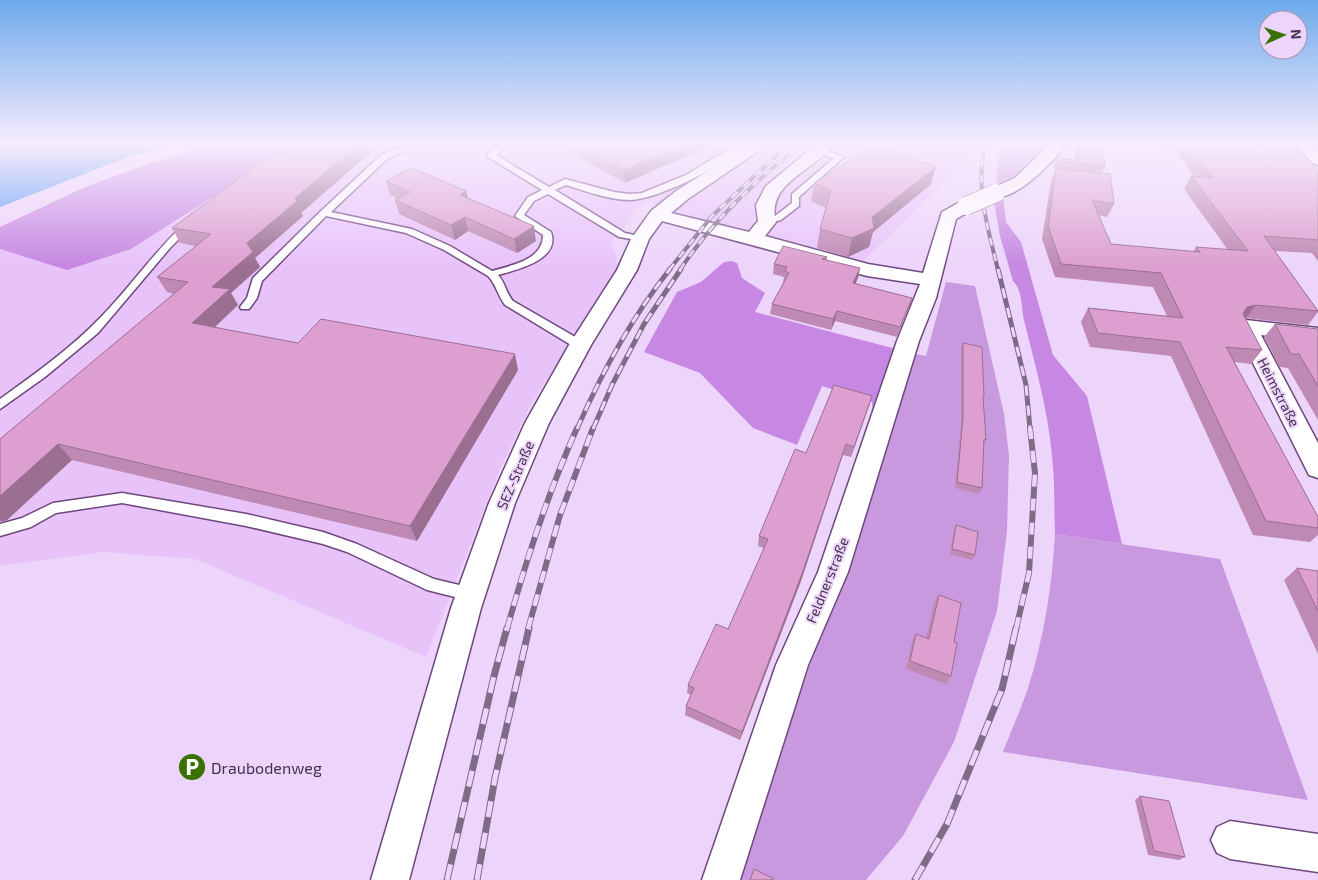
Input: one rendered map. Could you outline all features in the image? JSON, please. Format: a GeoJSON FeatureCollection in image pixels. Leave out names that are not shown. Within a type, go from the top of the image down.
{"type":"FeatureCollection","features":[{"type":"Feature","properties":{"kind":"street","name":"SEZ-Straße"},"geometry":{"type":"LineString","coordinates":[[390,880],[472,594],[502,503],[537,422],[656,215],[699,184]]}},
{"type":"Feature","properties":{"kind":"street"},"geometry":{"type":"LineString","coordinates":[[754,239],[767,222],[763,208],[766,199],[779,184]]}},
{"type":"Feature","properties":{"kind":"street","name":"Feldnerstraße"},"geometry":{"type":"LineString","coordinates":[[721,880],[792,666],[833,572],[908,341],[926,298],[948,216],[1017,184]]}},
{"type":"Feature","properties":{"kind":"street"},"geometry":{"type":"LineString","coordinates":[[656,215],[702,225],[867,270],[930,280]]}},
{"type":"Feature","properties":{"kind":"street","name":"Heimstraße"},"geometry":{"type":"LineString","coordinates":[[1318,335],[1246,327],[1318,468]]}},
{"type":"Feature","properties":{"kind":"street"},"geometry":{"type":"LineString","coordinates":[[1230,840],[1318,853]]}},
{"type":"Feature","properties":{"kind":"lane"},"geometry":{"type":"LineString","coordinates":[[245,307],[252,298],[257,280],[355,184]]}},
{"type":"Feature","properties":{"kind":"lane"},"geometry":{"type":"LineString","coordinates":[[539,184],[622,235],[640,240]]}},
{"type":"Feature","properties":{"kind":"lane"},"geometry":{"type":"LineString","coordinates":[[491,274],[524,263],[539,256],[546,249],[550,242],[548,234],[518,216],[531,199],[561,184]]}},
{"type":"Feature","properties":{"kind":"lane"},"geometry":{"type":"LineString","coordinates":[[573,184],[617,196],[644,196],[673,184]]}},
{"type":"Feature","properties":{"kind":"lane"},"geometry":{"type":"LineString","coordinates":[[767,222],[778,218],[796,204],[795,196],[809,184]]}},
{"type":"Feature","properties":{"kind":"lane"},"geometry":{"type":"LineString","coordinates":[[324,213],[409,231],[447,248],[491,274],[498,281],[503,295],[509,303],[580,345]]}},
{"type":"Feature","properties":{"kind":"lane"},"geometry":{"type":"LineString","coordinates":[[0,405],[65,356],[88,336],[168,243],[197,218]]}},
{"type":"Feature","properties":{"kind":"lane"},"geometry":{"type":"LineString","coordinates":[[0,530],[26,523],[53,508],[122,498],[246,520],[324,538],[352,548],[432,585],[472,594]]}},
{"type":"Feature","properties":{"kind":"shaded area"},"geometry":{"type":"Polygon","coordinates":[[[93,184],[233,184],[131,249],[67,270],[0,249],[0,227],[93,184]]]}},
{"type":"Feature","properties":{"kind":"shaded area"},"geometry":{"type":"Polygon","coordinates":[[[134,184],[942,184],[859,265],[680,216],[648,201],[635,211],[610,244],[616,254],[617,268],[530,406],[502,465],[426,657],[195,559],[102,552],[0,566],[0,237],[134,184]]]}},
{"type":"Feature","properties":{"kind":"shaded area"},"geometry":{"type":"Polygon","coordinates":[[[1003,196],[1006,222],[1021,242],[1053,355],[1087,396],[1122,544],[1055,534],[1053,466],[1041,388],[1024,320],[1019,289],[1013,281],[1000,236],[994,202],[1003,196]]]}},
{"type":"Feature","properties":{"kind":"shaded area"},"geometry":{"type":"Polygon","coordinates":[[[732,261],[737,263],[742,278],[765,293],[755,312],[915,354],[889,429],[873,416],[872,402],[822,386],[797,445],[753,428],[700,373],[644,352],[677,292],[701,282],[724,262],[732,261]]]}},
{"type":"Feature","properties":{"kind":"shaded area"},"geometry":{"type":"Polygon","coordinates":[[[946,282],[975,286],[1004,414],[1009,455],[1007,531],[997,611],[954,742],[903,836],[866,880],[737,880],[915,354],[926,356],[946,282]]]}},
{"type":"Feature","properties":{"kind":"shaded area"},"geometry":{"type":"Polygon","coordinates":[[[1055,534],[1220,559],[1308,800],[1003,752],[1025,696],[1039,650],[1052,573],[1055,534]]]}},
{"type":"Feature","properties":{"kind":"water"},"geometry":{"type":"Polygon","coordinates":[[[0,184],[59,184],[0,207],[0,184]]]}},
{"type":"Feature","properties":{"kind":"building"},"geometry":{"type":"Polygon","coordinates":[[[231,184],[311,184],[295,198],[297,201],[247,243],[253,252],[212,287],[230,289],[192,323],[298,343],[321,319],[515,354],[410,526],[58,444],[0,496],[0,439],[188,282],[157,277],[211,234],[172,228],[231,184]]]}},
{"type":"Feature","properties":{"kind":"building"},"geometry":{"type":"Polygon","coordinates":[[[393,184],[450,184],[466,191],[460,195],[534,226],[514,239],[465,217],[451,225],[395,200],[410,192],[393,184]]]}},
{"type":"Feature","properties":{"kind":"building"},"geometry":{"type":"Polygon","coordinates":[[[817,184],[914,184],[872,217],[874,228],[852,238],[820,229],[831,190],[817,184]]]}},
{"type":"Feature","properties":{"kind":"building"},"geometry":{"type":"Polygon","coordinates":[[[1054,184],[1111,184],[1114,204],[1092,200],[1111,244],[1200,252],[1196,247],[1248,251],[1197,184],[1318,184],[1318,240],[1264,236],[1318,311],[1256,305],[1247,307],[1243,314],[1262,350],[1226,347],[1318,517],[1318,528],[1266,521],[1180,342],[1098,333],[1088,308],[1183,318],[1161,273],[1061,264],[1048,226],[1054,184]]]}},
{"type":"Feature","properties":{"kind":"building"},"geometry":{"type":"Polygon","coordinates":[[[783,246],[827,257],[822,259],[860,268],[853,283],[912,298],[900,327],[837,311],[833,319],[772,304],[789,273],[785,271],[787,267],[774,264],[783,246]]]}},
{"type":"Feature","properties":{"kind":"building"},"geometry":{"type":"Polygon","coordinates":[[[1275,324],[1318,329],[1318,386],[1299,354],[1291,354],[1275,324]]]}},
{"type":"Feature","properties":{"kind":"building"},"geometry":{"type":"Polygon","coordinates":[[[963,343],[982,347],[986,440],[984,439],[982,488],[957,482],[963,418],[963,343]]]}},
{"type":"Feature","properties":{"kind":"building"},"geometry":{"type":"Polygon","coordinates":[[[834,385],[872,396],[854,447],[846,444],[803,571],[742,732],[686,706],[694,688],[688,685],[716,624],[728,629],[768,539],[759,536],[795,449],[806,453],[834,385]]]}},
{"type":"Feature","properties":{"kind":"building"},"geometry":{"type":"Polygon","coordinates":[[[956,525],[978,532],[975,555],[952,549],[956,525]]]}},
{"type":"Feature","properties":{"kind":"building"},"geometry":{"type":"Polygon","coordinates":[[[1297,568],[1318,571],[1318,611],[1297,568]]]}},
{"type":"Feature","properties":{"kind":"building"},"geometry":{"type":"Polygon","coordinates":[[[939,595],[961,603],[954,642],[957,643],[951,676],[910,661],[916,634],[929,639],[939,595]]]}},
{"type":"Feature","properties":{"kind":"building"},"geometry":{"type":"Polygon","coordinates":[[[1140,796],[1169,801],[1185,857],[1154,851],[1140,796]]]}},
{"type":"Feature","properties":{"kind":"building"},"geometry":{"type":"Polygon","coordinates":[[[754,869],[774,879],[750,880],[754,869]]]}},
{"type":"Feature","properties":{"kind":"railway"},"geometry":{"type":"LineString","coordinates":[[669,270],[712,216],[746,184]]}},
{"type":"Feature","properties":{"kind":"railway"},"geometry":{"type":"LineString","coordinates":[[680,270],[706,235],[754,184]]}},
{"type":"Feature","properties":{"kind":"railway"},"geometry":{"type":"LineString","coordinates":[[982,184],[987,223],[998,270]]}},
{"type":"Feature","properties":{"kind":"railway"},"geometry":{"type":"LineString","coordinates":[[577,429],[630,326],[670,269]]}},
{"type":"Feature","properties":{"kind":"railway"},"geometry":{"type":"LineString","coordinates":[[593,429],[612,385],[644,324],[681,269]]}},
{"type":"Feature","properties":{"kind":"railway"},"geometry":{"type":"LineString","coordinates":[[998,269],[1026,385],[1030,429]]}},
{"type":"Feature","properties":{"kind":"railway"},"geometry":{"type":"LineString","coordinates":[[507,629],[538,527],[556,477],[577,428]]}},
{"type":"Feature","properties":{"kind":"railway"},"geometry":{"type":"LineString","coordinates":[[528,629],[560,515],[593,428]]}},
{"type":"Feature","properties":{"kind":"railway"},"geometry":{"type":"LineString","coordinates":[[1016,629],[1029,573],[1035,473],[1030,428]]}},
{"type":"Feature","properties":{"kind":"railway"},"geometry":{"type":"LineString","coordinates":[[447,880],[494,676],[507,628]]}},
{"type":"Feature","properties":{"kind":"railway"},"geometry":{"type":"LineString","coordinates":[[477,880],[495,778],[529,628]]}},
{"type":"Feature","properties":{"kind":"railway"},"geometry":{"type":"LineString","coordinates":[[915,880],[947,824],[1002,689],[1016,628]]}},
{"type":"Feature","properties":{"kind":"place","name":"Draubodenweg"},"geometry":{"type":"Point","coordinates":[192,767]}}]}
